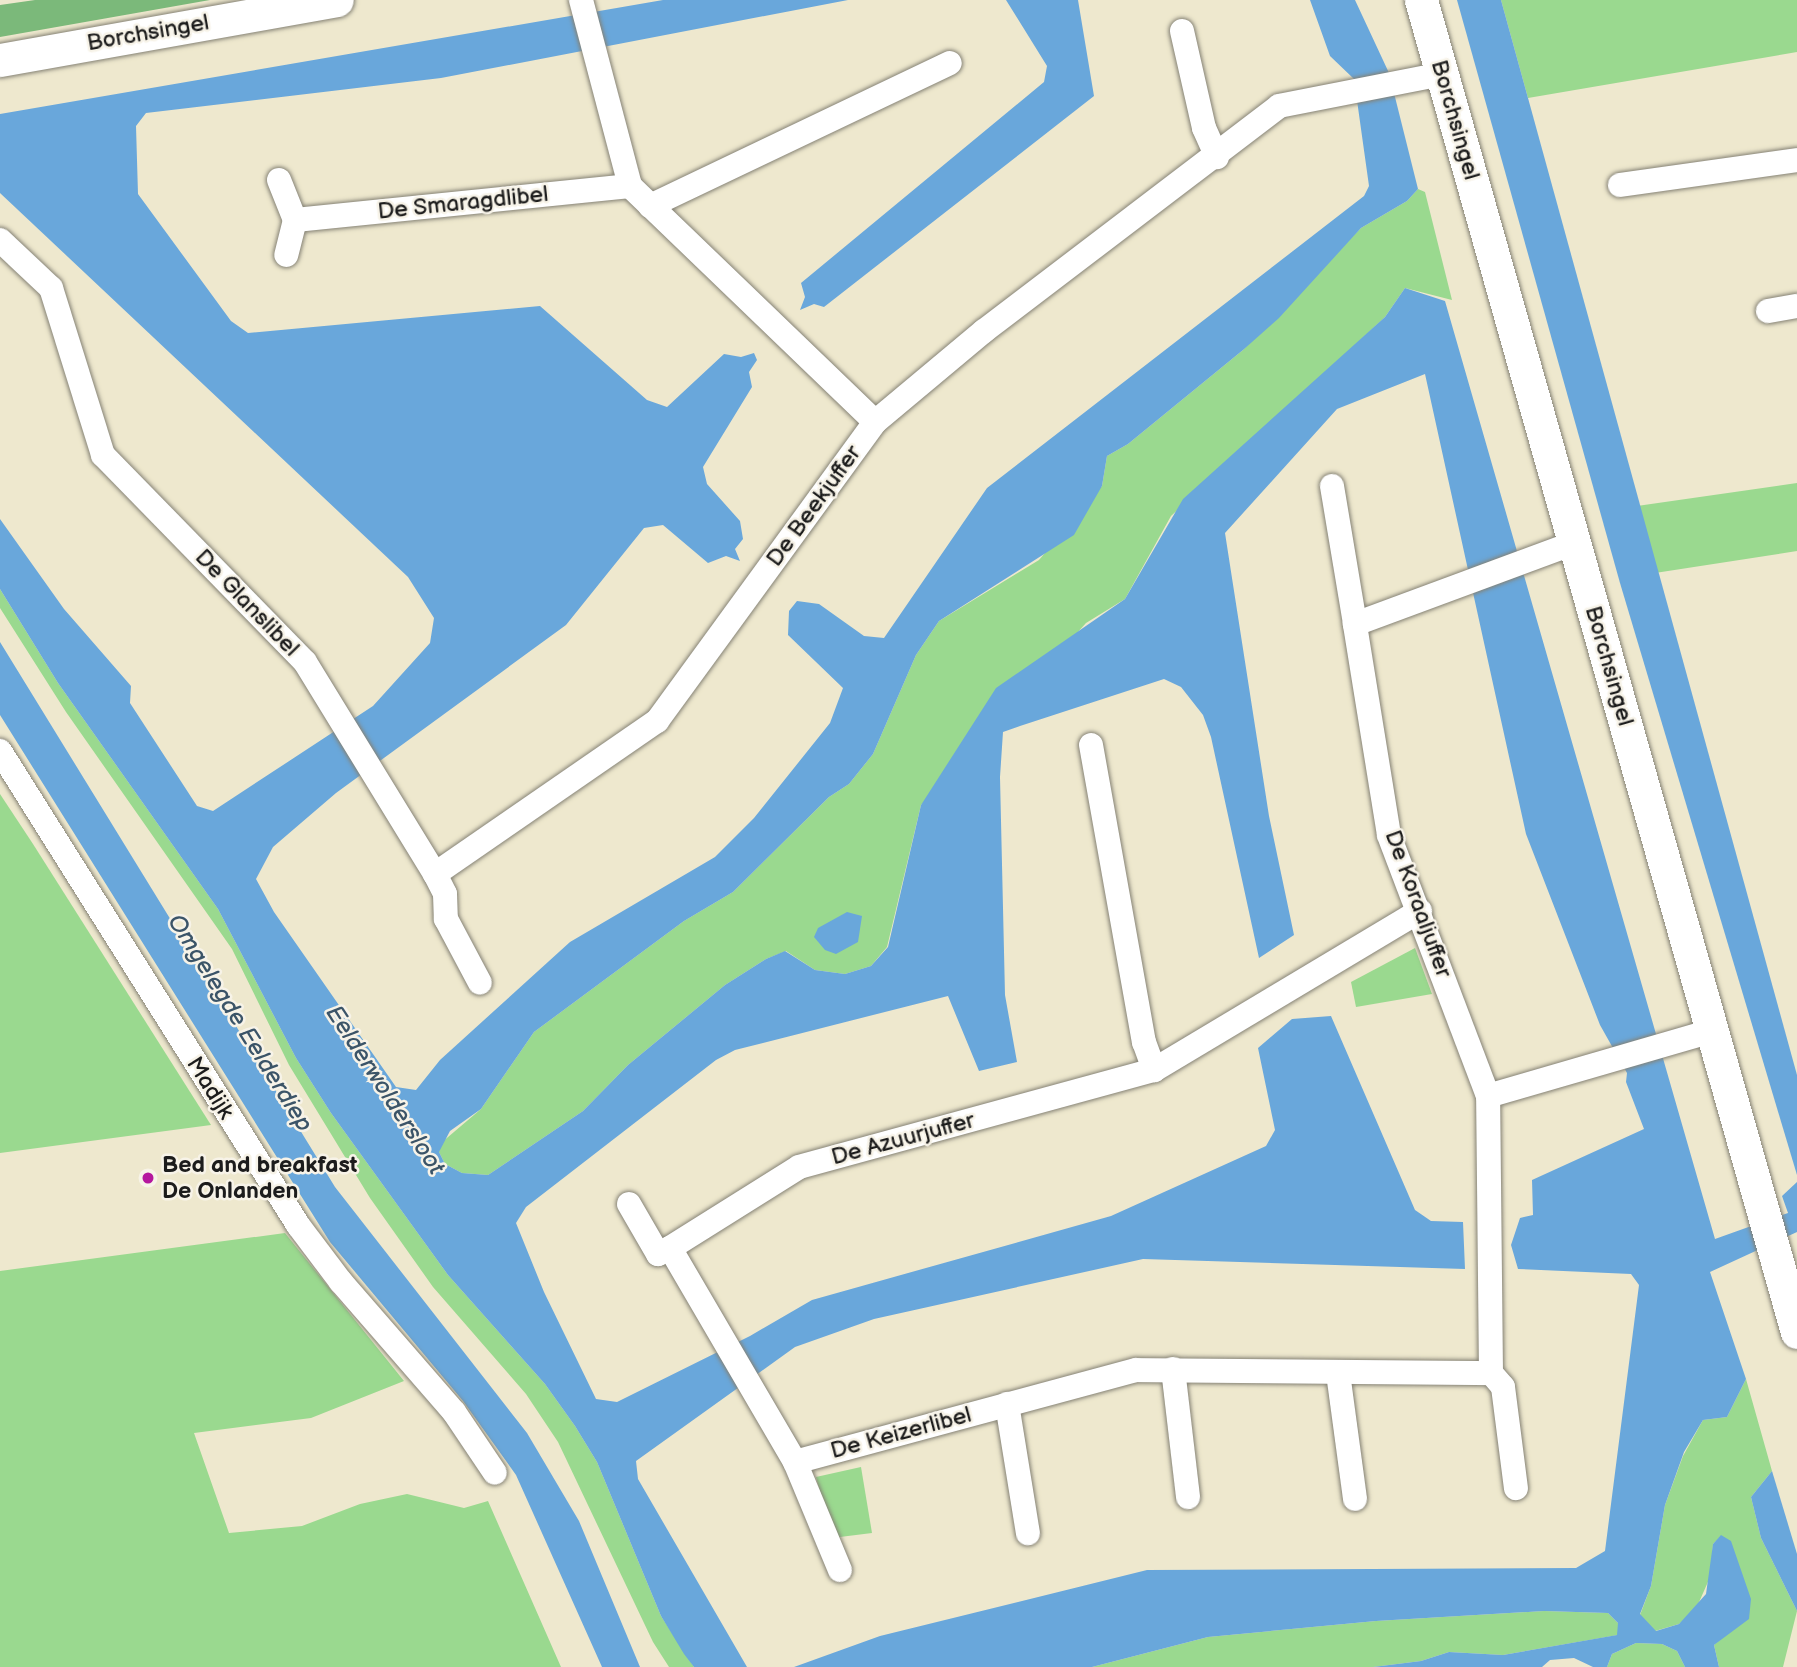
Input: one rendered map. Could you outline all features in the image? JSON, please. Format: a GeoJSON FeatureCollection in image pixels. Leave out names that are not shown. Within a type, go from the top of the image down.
{"type":"FeatureCollection","features":[{"type":"Feature","properties":{"kind":"main road","name":"Borchsingel"},"geometry":{"type":"LineString","coordinates":[[0,60],[337,0]]}},
{"type":"Feature","properties":{"kind":"main road","name":"Borchsingel"},"geometry":{"type":"LineString","coordinates":[[1421,0],[1797,1332]]}},
{"type":"Feature","properties":{"kind":"street"},"geometry":{"type":"LineString","coordinates":[[581,0],[630,186],[875,422]]}},
{"type":"Feature","properties":{"kind":"street"},"geometry":{"type":"LineString","coordinates":[[1182,31],[1204,128],[1217,157]]}},
{"type":"Feature","properties":{"kind":"street"},"geometry":{"type":"LineString","coordinates":[[650,206],[950,63]]}},
{"type":"Feature","properties":{"kind":"street","name":"De Beekjuffer"},"geometry":{"type":"LineString","coordinates":[[435,874],[657,721],[875,422],[1077,257],[1217,157],[1279,106],[1442,74]]}},
{"type":"Feature","properties":{"kind":"street"},"geometry":{"type":"LineString","coordinates":[[1620,185],[1797,160]]}},
{"type":"Feature","properties":{"kind":"street"},"geometry":{"type":"LineString","coordinates":[[279,180],[296,220],[286,256]]}},
{"type":"Feature","properties":{"kind":"street","name":"De Smaragdlibel"},"geometry":{"type":"LineString","coordinates":[[296,220],[630,186]]}},
{"type":"Feature","properties":{"kind":"street","name":"De Glanslibel"},"geometry":{"type":"LineString","coordinates":[[0,240],[51,288],[103,455],[306,662],[435,874],[445,894],[446,919],[480,983]]}},
{"type":"Feature","properties":{"kind":"street"},"geometry":{"type":"LineString","coordinates":[[1769,311],[1797,306]]}},
{"type":"Feature","properties":{"kind":"street","name":"De Koraaljuffer"},"geometry":{"type":"LineString","coordinates":[[1332,486],[1389,835],[1488,1096],[1491,1373]]}},
{"type":"Feature","properties":{"kind":"street"},"geometry":{"type":"LineString","coordinates":[[1355,624],[1574,543]]}},
{"type":"Feature","properties":{"kind":"street"},"geometry":{"type":"LineString","coordinates":[[1091,746],[1144,1042],[1154,1070]]}},
{"type":"Feature","properties":{"kind":"street","name":"Madijk"},"geometry":{"type":"LineString","coordinates":[[0,751],[298,1225],[349,1292],[454,1412],[495,1473]]}},
{"type":"Feature","properties":{"kind":"street","name":"De Azuurjuffer"},"geometry":{"type":"LineString","coordinates":[[670,1248],[800,1167],[1154,1070],[1420,911]]}},
{"type":"Feature","properties":{"kind":"street"},"geometry":{"type":"LineString","coordinates":[[1488,1096],[1712,1031]]}},
{"type":"Feature","properties":{"kind":"street"},"geometry":{"type":"LineString","coordinates":[[629,1204],[658,1254],[670,1248],[795,1462],[840,1570]]}},
{"type":"Feature","properties":{"kind":"street"},"geometry":{"type":"LineString","coordinates":[[1173,1369],[1188,1497]]}},
{"type":"Feature","properties":{"kind":"street","name":"De Keizerlibel"},"geometry":{"type":"LineString","coordinates":[[795,1462],[1136,1370],[1491,1373]]}},
{"type":"Feature","properties":{"kind":"street"},"geometry":{"type":"LineString","coordinates":[[1338,1373],[1355,1499]]}},
{"type":"Feature","properties":{"kind":"street"},"geometry":{"type":"LineString","coordinates":[[1491,1373],[1503,1387],[1516,1488]]}},
{"type":"Feature","properties":{"kind":"street"},"geometry":{"type":"LineString","coordinates":[[1007,1404],[1028,1533]]}},
{"type":"Feature","properties":{"kind":"green space"},"geometry":{"type":"Polygon","coordinates":[[[35,0],[210,0],[0,37],[0,5],[35,0]]]}},
{"type":"Feature","properties":{"kind":"green space"},"geometry":{"type":"Polygon","coordinates":[[[1501,0],[1797,0],[1797,52],[1528,98],[1501,0]]]}},
{"type":"Feature","properties":{"kind":"green space"},"geometry":{"type":"Polygon","coordinates":[[[1418,189],[1425,192],[1452,300],[1405,288],[1385,317],[1171,516],[1125,599],[1086,623],[921,805],[887,947],[871,966],[845,974],[815,970],[786,951],[766,959],[725,985],[628,1065],[583,1111],[488,1175],[462,1173],[445,1164],[439,1152],[441,1143],[481,1109],[534,1032],[684,921],[733,892],[829,797],[849,784],[873,754],[916,655],[939,621],[1039,560],[1102,486],[1107,456],[1128,444],[1243,350],[1361,228],[1407,201],[1418,189]]]}},
{"type":"Feature","properties":{"kind":"green space"},"geometry":{"type":"Polygon","coordinates":[[[1797,483],[1797,551],[1655,573],[1637,506],[1797,483]]]}},
{"type":"Feature","properties":{"kind":"green space"},"geometry":{"type":"Polygon","coordinates":[[[0,589],[58,683],[218,909],[296,1058],[331,1113],[448,1275],[545,1384],[575,1426],[597,1462],[661,1616],[694,1667],[669,1667],[653,1642],[558,1442],[526,1394],[433,1287],[370,1198],[289,1065],[232,949],[66,712],[0,608],[0,589]]]}},
{"type":"Feature","properties":{"kind":"green space"},"geometry":{"type":"Polygon","coordinates":[[[0,794],[33,844],[211,1125],[0,1153],[0,794]]]}},
{"type":"Feature","properties":{"kind":"green space"},"geometry":{"type":"Polygon","coordinates":[[[1415,948],[1432,994],[1356,1007],[1351,982],[1415,948]]]}},
{"type":"Feature","properties":{"kind":"green space"},"geometry":{"type":"Polygon","coordinates":[[[285,1233],[404,1381],[311,1418],[194,1433],[229,1533],[302,1526],[360,1504],[407,1494],[464,1508],[488,1501],[561,1667],[0,1667],[0,1271],[285,1233]]]}},
{"type":"Feature","properties":{"kind":"green space"},"geometry":{"type":"Polygon","coordinates":[[[1746,1379],[1772,1471],[1751,1497],[1761,1538],[1797,1611],[1783,1667],[1719,1667],[1714,1645],[1729,1632],[1721,1536],[1713,1544],[1711,1575],[1696,1609],[1679,1624],[1655,1631],[1640,1615],[1651,1586],[1665,1505],[1683,1456],[1703,1420],[1727,1417],[1746,1379]]]}},
{"type":"Feature","properties":{"kind":"green space"},"geometry":{"type":"Polygon","coordinates":[[[861,1467],[872,1533],[832,1538],[816,1477],[861,1467]]]}},
{"type":"Feature","properties":{"kind":"green space"},"geometry":{"type":"Polygon","coordinates":[[[1544,1611],[1608,1613],[1618,1623],[1618,1635],[1503,1655],[1449,1652],[1421,1661],[1373,1667],[1092,1667],[1208,1637],[1376,1621],[1544,1611]]]}},
{"type":"Feature","properties":{"kind":"green space"},"geometry":{"type":"Polygon","coordinates":[[[1636,1643],[1662,1644],[1677,1651],[1685,1667],[1607,1667],[1612,1654],[1636,1643]]]}},
{"type":"Feature","properties":{"kind":"water","name":"Eelderwoldersloot"},"geometry":{"type":"Polygon","coordinates":[[[663,0],[848,0],[441,78],[146,113],[136,126],[138,194],[231,321],[248,333],[540,306],[647,400],[667,407],[724,354],[741,357],[754,353],[757,360],[749,372],[752,387],[703,467],[707,484],[740,521],[743,539],[735,549],[740,561],[726,556],[708,563],[663,525],[644,528],[566,625],[336,793],[273,847],[256,879],[274,912],[396,1087],[416,1090],[440,1060],[570,942],[715,857],[754,818],[830,723],[843,688],[788,635],[789,611],[797,601],[819,604],[864,636],[884,638],[987,488],[1364,196],[1369,186],[1354,79],[1330,56],[1310,0],[1355,0],[1389,73],[1418,189],[1407,201],[1361,228],[1279,318],[1243,350],[1128,444],[1107,456],[1102,486],[1074,535],[939,621],[916,655],[873,754],[849,784],[829,797],[733,892],[684,921],[534,1032],[481,1109],[450,1131],[439,1152],[445,1164],[462,1173],[488,1175],[583,1111],[628,1065],[725,985],[766,959],[785,951],[815,970],[845,974],[871,966],[888,947],[921,805],[996,688],[1125,599],[1183,499],[1385,317],[1405,288],[1445,301],[1715,1239],[1788,1213],[1782,1196],[1797,1182],[1797,1232],[1710,1272],[1746,1379],[1727,1417],[1703,1420],[1684,1452],[1665,1505],[1651,1586],[1640,1614],[1656,1631],[1679,1624],[1706,1594],[1713,1544],[1721,1535],[1731,1541],[1751,1599],[1749,1619],[1714,1645],[1719,1667],[1685,1667],[1677,1651],[1662,1644],[1636,1643],[1612,1654],[1607,1667],[1593,1667],[1574,1658],[1550,1660],[1542,1667],[1373,1667],[1421,1661],[1449,1652],[1503,1655],[1617,1635],[1618,1623],[1608,1613],[1544,1611],[1376,1621],[1208,1637],[1092,1667],[794,1667],[880,1636],[1147,1570],[1576,1568],[1605,1551],[1639,1285],[1631,1274],[1518,1269],[1511,1245],[1520,1218],[1533,1215],[1532,1180],[1644,1129],[1626,1082],[1627,1073],[1600,1025],[1526,834],[1425,374],[1337,409],[1225,533],[1269,816],[1294,935],[1259,958],[1211,737],[1203,715],[1181,687],[1164,679],[1003,732],[1000,777],[1005,995],[1017,1062],[979,1071],[948,996],[735,1050],[716,1060],[526,1207],[516,1223],[544,1292],[596,1399],[617,1402],[750,1336],[812,1300],[1111,1216],[1266,1146],[1275,1130],[1258,1048],[1292,1019],[1331,1016],[1415,1210],[1431,1221],[1463,1222],[1465,1269],[1143,1259],[874,1319],[795,1347],[636,1461],[638,1479],[747,1667],[694,1667],[684,1654],[661,1616],[597,1462],[575,1426],[545,1384],[448,1275],[331,1113],[296,1058],[218,909],[58,683],[0,589],[0,519],[64,609],[131,686],[130,703],[197,806],[213,811],[373,706],[430,643],[434,618],[408,577],[0,193],[0,114],[663,0]]]}},
{"type":"Feature","properties":{"kind":"water"},"geometry":{"type":"Polygon","coordinates":[[[1006,0],[1078,0],[1094,96],[824,307],[814,304],[800,310],[805,297],[801,283],[1044,82],[1047,66],[1006,0]]]}},
{"type":"Feature","properties":{"kind":"water"},"geometry":{"type":"Polygon","coordinates":[[[1457,0],[1501,0],[1797,1075],[1797,1175],[1620,583],[1457,0]]]}},
{"type":"Feature","properties":{"kind":"water"},"geometry":{"type":"Polygon","coordinates":[[[0,642],[335,1187],[527,1433],[579,1521],[640,1667],[602,1667],[516,1475],[463,1401],[330,1242],[0,715],[0,642]]]}},
{"type":"Feature","properties":{"kind":"water"},"geometry":{"type":"Polygon","coordinates":[[[847,912],[862,916],[858,942],[836,954],[825,950],[814,937],[818,928],[847,912]]]}},
{"type":"Feature","properties":{"kind":"water"},"geometry":{"type":"Polygon","coordinates":[[[1772,1471],[1797,1554],[1797,1611],[1761,1538],[1751,1497],[1772,1471]]]}},
{"type":"Feature","properties":{"kind":"place","name":"Bed and breakfast De Onlanden"},"geometry":{"type":"Point","coordinates":[148,1178]}},
{"type":"Feature","properties":{"kind":"water label","name":"Omgelegde Eelderdiep"},"geometry":{"type":"Point","coordinates":[240,1023]}}]}
